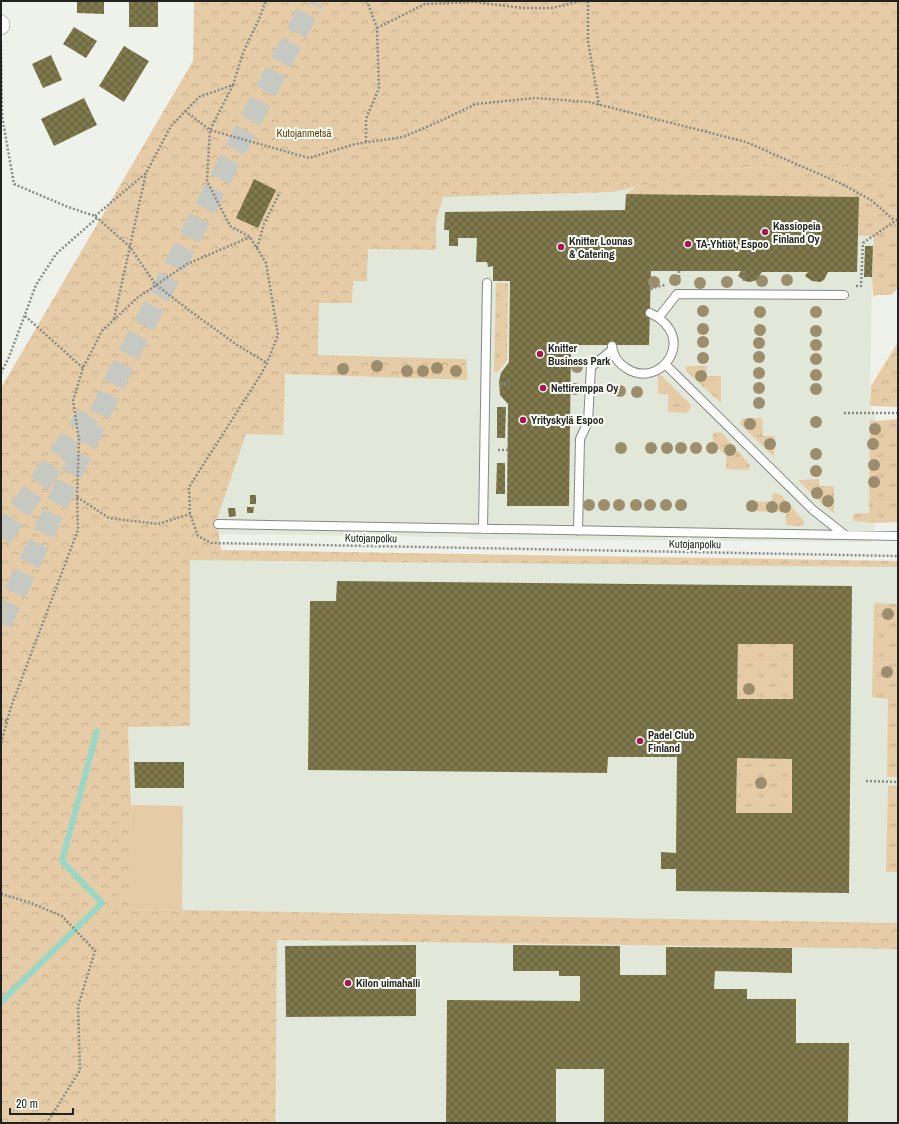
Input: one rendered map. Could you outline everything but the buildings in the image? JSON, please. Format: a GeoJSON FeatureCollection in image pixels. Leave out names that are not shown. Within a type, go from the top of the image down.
{"type":"FeatureCollection","features":[{"type":"Feature","properties":{"kind":"lane"},"geometry":{"type":"LineString","coordinates":[[483,529],[487,283]]}},
{"type":"Feature","properties":{"kind":"lane"},"geometry":{"type":"LineString","coordinates":[[659,317],[677,294],[844,296]]}},
{"type":"Feature","properties":{"kind":"lane"},"geometry":{"type":"LineString","coordinates":[[578,531],[580,439],[588,422],[591,367],[612,347],[616,359],[622,366],[639,374],[658,370],[665,364],[673,348],[671,330],[659,317],[650,313]]}},
{"type":"Feature","properties":{"kind":"lane"},"geometry":{"type":"LineString","coordinates":[[665,364],[813,510],[845,535]]}},
{"type":"Feature","properties":{"kind":"lane"},"geometry":{"type":"LineString","coordinates":[[218,524],[898,536]]}},
{"type":"Feature","properties":{"kind":"path"},"geometry":{"type":"LineString","coordinates":[[210,130],[233,85],[243,53],[259,19],[264,2],[269,1]]}},
{"type":"Feature","properties":{"kind":"path"},"geometry":{"type":"LineString","coordinates":[[366,142],[366,119],[378,88],[377,28],[367,1]]}},
{"type":"Feature","properties":{"kind":"path"},"geometry":{"type":"LineString","coordinates":[[377,28],[425,4],[475,2],[522,8],[552,8],[580,1]]}},
{"type":"Feature","properties":{"kind":"path"},"geometry":{"type":"LineString","coordinates":[[588,1],[588,41],[598,105]]}},
{"type":"Feature","properties":{"kind":"path"},"geometry":{"type":"LineString","coordinates":[[1,25],[2,116],[14,184],[96,217],[130,247],[156,285],[237,345],[267,362]]}},
{"type":"Feature","properties":{"kind":"path"},"geometry":{"type":"LineString","coordinates":[[114,319],[146,173],[171,126],[198,97],[233,85]]}},
{"type":"Feature","properties":{"kind":"path"},"geometry":{"type":"LineString","coordinates":[[185,111],[210,130],[310,158],[366,142],[402,137],[476,104],[535,98],[589,102],[746,142],[842,184],[871,200],[896,220],[863,243],[861,286],[855,286]]}},
{"type":"Feature","properties":{"kind":"path","name":"Kutojanpolku"},"geometry":{"type":"LineString","coordinates":[[210,130],[207,181],[230,226],[250,238],[266,263],[278,335],[267,362],[189,487],[190,514],[198,536],[211,543],[898,556]]}},
{"type":"Feature","properties":{"kind":"path"},"geometry":{"type":"LineString","coordinates":[[1,373],[9,357],[36,285],[56,254],[146,173]]}},
{"type":"Feature","properties":{"kind":"path"},"geometry":{"type":"LineString","coordinates":[[257,248],[264,224],[280,192]]}},
{"type":"Feature","properties":{"kind":"path"},"geometry":{"type":"LineString","coordinates":[[1,743],[11,707],[78,530],[77,496],[79,440],[73,401],[83,368],[102,331],[137,298],[187,264],[250,238]]}},
{"type":"Feature","properties":{"kind":"path"},"geometry":{"type":"LineString","coordinates":[[858,249],[863,249]]}},
{"type":"Feature","properties":{"kind":"path"},"geometry":{"type":"LineString","coordinates":[[25,316],[83,368]]}},
{"type":"Feature","properties":{"kind":"path"},"geometry":{"type":"LineString","coordinates":[[844,413],[898,413]]}},
{"type":"Feature","properties":{"kind":"path"},"geometry":{"type":"LineString","coordinates":[[77,496],[110,518],[158,524],[190,514]]}},
{"type":"Feature","properties":{"kind":"path"},"geometry":{"type":"LineString","coordinates":[[1,719],[8,721]]}},
{"type":"Feature","properties":{"kind":"path"},"geometry":{"type":"LineString","coordinates":[[866,781],[898,782]]}},
{"type":"Feature","properties":{"kind":"path"},"geometry":{"type":"LineString","coordinates":[[1,894],[28,902],[62,916],[95,950],[78,1006],[80,1070],[47,1123]]}},
{"type":"Feature","properties":{"kind":"shaded area"},"geometry":{"type":"Polygon","coordinates":[[[849,167],[874,237],[870,406],[875,413],[876,421],[875,523],[872,542],[473,539],[464,537],[219,534],[217,519],[246,434],[283,435],[284,374],[468,380],[466,359],[318,355],[319,302],[353,280],[367,281],[368,248],[435,250],[436,222],[443,197],[532,194],[716,170],[849,167]]]}},
{"type":"Feature","properties":{"kind":"shaded area"},"geometry":{"type":"Polygon","coordinates":[[[190,560],[898,561],[898,923],[129,909],[131,805],[128,726],[190,726],[190,560]]]}},
{"type":"Feature","properties":{"kind":"shaded area"},"geometry":{"type":"Polygon","coordinates":[[[277,940],[898,949],[898,1123],[277,1123],[277,940]]]}},
{"type":"Feature","properties":{"kind":"green space","name":"Kutojanmetsä"},"geometry":{"type":"Polygon","coordinates":[[[194,1],[898,1],[898,186],[849,167],[805,163],[715,170],[613,192],[443,197],[436,222],[436,250],[368,249],[367,281],[353,281],[352,303],[319,303],[318,355],[466,359],[468,380],[285,374],[283,435],[246,434],[217,519],[221,550],[898,561],[898,567],[190,560],[190,726],[128,727],[131,805],[130,909],[898,923],[898,949],[277,940],[276,1123],[1,1123],[1,388],[193,61],[194,1]]]}},
{"type":"Feature","properties":{"kind":"green space"},"geometry":{"type":"Polygon","coordinates":[[[805,163],[849,167],[898,186],[898,288],[891,295],[877,295],[873,297],[872,277],[874,237],[858,235],[859,197],[626,194],[636,187],[716,170],[805,163]]]}},
{"type":"Feature","properties":{"kind":"green space"},"geometry":{"type":"Polygon","coordinates":[[[496,283],[508,283],[507,360],[498,372],[494,372],[496,283]]]}},
{"type":"Feature","properties":{"kind":"green space"},"geometry":{"type":"Polygon","coordinates":[[[898,342],[898,407],[870,406],[871,386],[898,342]]]}},
{"type":"Feature","properties":{"kind":"green space"},"geometry":{"type":"Polygon","coordinates":[[[686,366],[707,366],[706,376],[721,376],[721,403],[686,371],[686,366]]]}},
{"type":"Feature","properties":{"kind":"green space"},"geometry":{"type":"Polygon","coordinates":[[[658,375],[662,376],[691,405],[686,413],[668,412],[668,394],[658,394],[658,375]]]}},
{"type":"Feature","properties":{"kind":"green space"},"geometry":{"type":"Polygon","coordinates":[[[743,418],[762,418],[763,436],[775,436],[774,457],[742,426],[740,423],[743,418]]]}},
{"type":"Feature","properties":{"kind":"green space"},"geometry":{"type":"Polygon","coordinates":[[[898,419],[898,522],[875,523],[853,521],[854,514],[869,513],[870,420],[876,421],[898,419]]]}},
{"type":"Feature","properties":{"kind":"green space"},"geometry":{"type":"Polygon","coordinates":[[[713,433],[722,433],[750,465],[749,470],[726,469],[726,455],[713,444],[713,433]]]}},
{"type":"Feature","properties":{"kind":"green space"},"geometry":{"type":"Polygon","coordinates":[[[819,479],[819,486],[834,486],[834,513],[823,505],[798,480],[819,479]]]}},
{"type":"Feature","properties":{"kind":"green space"},"geometry":{"type":"Polygon","coordinates":[[[774,493],[781,495],[804,521],[804,525],[786,525],[786,512],[747,511],[748,501],[772,502],[772,495],[774,493]]]}},
{"type":"Feature","properties":{"kind":"green space"},"geometry":{"type":"Polygon","coordinates":[[[874,603],[898,604],[898,777],[887,777],[888,699],[872,697],[874,603]]]}},
{"type":"Feature","properties":{"kind":"green space"},"geometry":{"type":"Polygon","coordinates":[[[738,644],[793,644],[793,699],[737,699],[738,644]]]}},
{"type":"Feature","properties":{"kind":"green space"},"geometry":{"type":"Polygon","coordinates":[[[737,758],[792,759],[792,813],[736,813],[737,758]]]}},
{"type":"Feature","properties":{"kind":"green space"},"geometry":{"type":"Polygon","coordinates":[[[888,786],[898,786],[898,872],[886,872],[888,786]]]}},
{"type":"Feature","properties":{"kind":"green space"},"geometry":{"type":"Polygon","coordinates":[[[131,805],[183,806],[182,910],[129,909],[131,805]]]}},
{"type":"Feature","properties":{"kind":"waterway"},"geometry":{"type":"LineString","coordinates":[[1,1002],[102,903],[62,861],[97,731]]}},
{"type":"Feature","properties":{"kind":"tunnel"},"geometry":{"type":"LineString","coordinates":[[1,623],[120,371],[313,1]]}},
{"type":"Feature","properties":{"kind":"tunnel"},"geometry":{"type":"LineString","coordinates":[[1,537],[88,415]]}},
{"type":"Feature","properties":{"kind":"place","name":"Kassiopeia Finland Oy"},"geometry":{"type":"Point","coordinates":[765,232]}},
{"type":"Feature","properties":{"kind":"place","name":"TA-Yhtiöt, Espoo"},"geometry":{"type":"Point","coordinates":[688,244]}},
{"type":"Feature","properties":{"kind":"place","name":"Knitter Lounas & Catering"},"geometry":{"type":"Point","coordinates":[561,247]}},
{"type":"Feature","properties":{"kind":"place","name":"Knitter Business Park"},"geometry":{"type":"Point","coordinates":[540,354]}},
{"type":"Feature","properties":{"kind":"place","name":"Nettiremppa Oy"},"geometry":{"type":"Point","coordinates":[543,388]}},
{"type":"Feature","properties":{"kind":"place","name":"Yrityskylä Espoo"},"geometry":{"type":"Point","coordinates":[523,420]}},
{"type":"Feature","properties":{"kind":"place","name":"Padel Club Finland"},"geometry":{"type":"Point","coordinates":[640,741]}},
{"type":"Feature","properties":{"kind":"place","name":"Kilon uimahalli"},"geometry":{"type":"Point","coordinates":[348,983]}}]}
